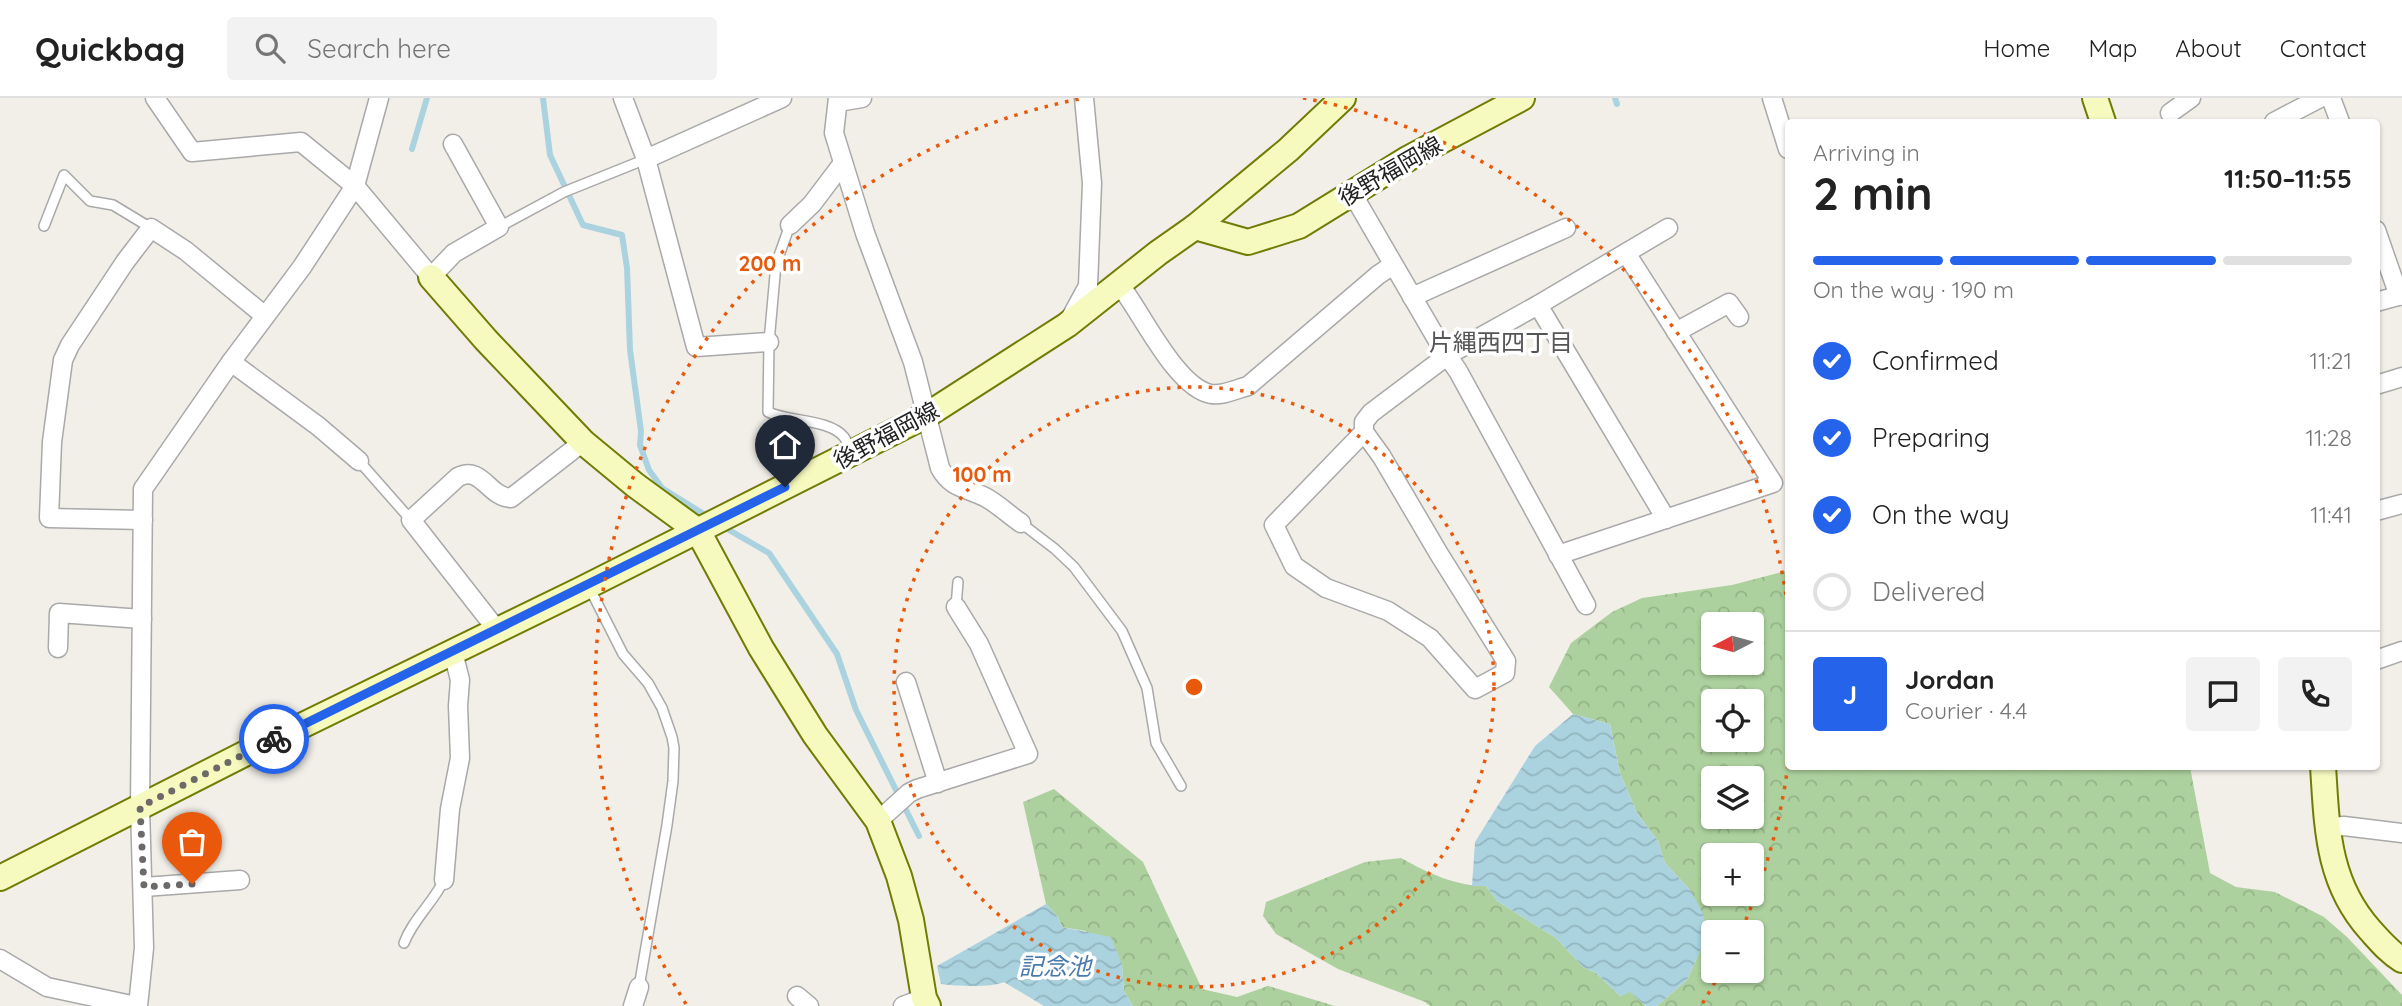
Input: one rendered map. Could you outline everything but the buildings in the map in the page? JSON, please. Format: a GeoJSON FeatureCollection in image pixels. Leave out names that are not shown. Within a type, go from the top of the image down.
{"type":"FeatureCollection","features":[{"type":"Feature","properties":{"kind":"main road"},"geometry":{"type":"LineString","coordinates":[[1195,227],[1343,98]]}},
{"type":"Feature","properties":{"kind":"main road","name":"後野福岡線"},"geometry":{"type":"LineString","coordinates":[[0,878],[927,415],[1067,325],[1195,227],[1248,242],[1298,226],[1409,158],[1522,98]]}},
{"type":"Feature","properties":{"kind":"main road"},"geometry":{"type":"LineString","coordinates":[[2095,98],[2102,119]]}},
{"type":"Feature","properties":{"kind":"main road"},"geometry":{"type":"LineString","coordinates":[[431,277],[486,340],[583,442],[635,485],[698,531],[761,648],[815,735],[878,821],[899,876],[911,920],[919,1003]]}},
{"type":"Feature","properties":{"kind":"main road"},"geometry":{"type":"LineString","coordinates":[[2323,770],[2331,856],[2345,895],[2362,921],[2391,953],[2402,960]]}},
{"type":"Feature","properties":{"kind":"street"},"geometry":{"type":"LineString","coordinates":[[155,98],[192,152],[301,142],[355,186],[431,277],[454,253],[499,227],[453,144]]}},
{"type":"Feature","properties":{"kind":"street"},"geometry":{"type":"LineString","coordinates":[[0,959],[47,987],[88,1002],[137,1006],[144,948],[140,807],[143,489],[231,362],[302,267],[355,186],[379,98]]}},
{"type":"Feature","properties":{"kind":"street"},"geometry":{"type":"LineString","coordinates":[[624,98],[646,159],[696,348],[769,342]]}},
{"type":"Feature","properties":{"kind":"street"},"geometry":{"type":"LineString","coordinates":[[646,159],[782,98]]}},
{"type":"Feature","properties":{"kind":"street"},"geometry":{"type":"LineString","coordinates":[[862,98],[838,100],[834,133],[865,233],[913,362],[940,468],[946,478],[958,488],[987,498],[1021,523]]}},
{"type":"Feature","properties":{"kind":"street"},"geometry":{"type":"LineString","coordinates":[[1067,325],[1088,285],[1093,183],[1084,98]]}},
{"type":"Feature","properties":{"kind":"street"},"geometry":{"type":"LineString","coordinates":[[1772,98],[1785,139]]}},
{"type":"Feature","properties":{"kind":"street"},"geometry":{"type":"LineString","coordinates":[[2170,113],[2191,98]]}},
{"type":"Feature","properties":{"kind":"street"},"geometry":{"type":"LineString","coordinates":[[2280,119],[2320,98]]}},
{"type":"Feature","properties":{"kind":"street"},"geometry":{"type":"LineString","coordinates":[[2331,98],[2339,119]]}},
{"type":"Feature","properties":{"kind":"street"},"geometry":{"type":"LineString","coordinates":[[790,225],[812,204],[843,163]]}},
{"type":"Feature","properties":{"kind":"street"},"geometry":{"type":"LineString","coordinates":[[1352,193],[1448,355],[1586,605]]}},
{"type":"Feature","properties":{"kind":"street"},"geometry":{"type":"LineString","coordinates":[[143,520],[49,518],[52,442],[63,360],[125,262],[151,228],[186,251],[265,316]]}},
{"type":"Feature","properties":{"kind":"street"},"geometry":{"type":"LineString","coordinates":[[1412,297],[1566,228]]}},
{"type":"Feature","properties":{"kind":"street"},"geometry":{"type":"LineString","coordinates":[[1364,432],[1274,526],[1294,566],[1326,588],[1388,611],[1430,638],[1475,689],[1505,673],[1506,661],[1382,457],[1364,432],[1364,422],[1371,413],[1448,355],[1668,228]]}},
{"type":"Feature","properties":{"kind":"street"},"geometry":{"type":"LineString","coordinates":[[2380,241],[2401,296],[2380,301]]}},
{"type":"Feature","properties":{"kind":"street"},"geometry":{"type":"LineString","coordinates":[[1558,555],[1773,483],[1626,253]]}},
{"type":"Feature","properties":{"kind":"street"},"geometry":{"type":"LineString","coordinates":[[1119,284],[1185,380],[1210,394],[1226,393],[1248,386],[1393,265]]}},
{"type":"Feature","properties":{"kind":"street"},"geometry":{"type":"LineString","coordinates":[[1676,332],[1730,303]]}},
{"type":"Feature","properties":{"kind":"street"},"geometry":{"type":"LineString","coordinates":[[1538,305],[1666,519]]}},
{"type":"Feature","properties":{"kind":"street"},"geometry":{"type":"LineString","coordinates":[[231,362],[318,426],[359,461]]}},
{"type":"Feature","properties":{"kind":"street"},"geometry":{"type":"LineString","coordinates":[[2380,384],[2402,377]]}},
{"type":"Feature","properties":{"kind":"street"},"geometry":{"type":"LineString","coordinates":[[497,630],[411,520],[458,477],[466,473],[477,475],[494,493],[503,498],[511,498],[583,442]]}},
{"type":"Feature","properties":{"kind":"street"},"geometry":{"type":"LineString","coordinates":[[2380,510],[2402,504]]}},
{"type":"Feature","properties":{"kind":"street"},"geometry":{"type":"LineString","coordinates":[[878,821],[909,793],[1028,754],[979,645],[956,607]]}},
{"type":"Feature","properties":{"kind":"street"},"geometry":{"type":"LineString","coordinates":[[58,648],[59,614],[142,619]]}},
{"type":"Feature","properties":{"kind":"street"},"geometry":{"type":"LineString","coordinates":[[2380,659],[2402,651]]}},
{"type":"Feature","properties":{"kind":"street"},"geometry":{"type":"LineString","coordinates":[[443,880],[450,809],[460,758],[460,680],[453,652]]}},
{"type":"Feature","properties":{"kind":"street"},"geometry":{"type":"LineString","coordinates":[[906,682],[938,783]]}},
{"type":"Feature","properties":{"kind":"street"},"geometry":{"type":"LineString","coordinates":[[2327,827],[2344,826],[2402,833]]}},
{"type":"Feature","properties":{"kind":"street"},"geometry":{"type":"LineString","coordinates":[[144,887],[240,880]]}},
{"type":"Feature","properties":{"kind":"street"},"geometry":{"type":"LineString","coordinates":[[633,1006],[639,987]]}},
{"type":"Feature","properties":{"kind":"lane"},"geometry":{"type":"LineString","coordinates":[[499,227],[564,192],[646,159]]}},
{"type":"Feature","properties":{"kind":"lane"},"geometry":{"type":"LineString","coordinates":[[44,226],[64,175],[90,201],[113,205],[151,228]]}},
{"type":"Feature","properties":{"kind":"lane"},"geometry":{"type":"LineString","coordinates":[[790,225],[776,264],[769,342],[768,412],[833,428],[844,438],[851,453]]}},
{"type":"Feature","properties":{"kind":"lane"},"geometry":{"type":"LineString","coordinates":[[359,461],[411,520]]}},
{"type":"Feature","properties":{"kind":"lane"},"geometry":{"type":"LineString","coordinates":[[1021,523],[1074,567],[1122,631],[1147,688],[1156,743],[1181,786]]}},
{"type":"Feature","properties":{"kind":"lane"},"geometry":{"type":"LineString","coordinates":[[956,607],[958,582]]}},
{"type":"Feature","properties":{"kind":"lane"},"geometry":{"type":"LineString","coordinates":[[588,586],[623,654],[648,682],[673,737],[675,762],[670,803],[639,987]]}},
{"type":"Feature","properties":{"kind":"lane"},"geometry":{"type":"LineString","coordinates":[[404,943],[411,925],[433,900],[443,880]]}},
{"type":"Feature","properties":{"kind":"green space"},"geometry":{"type":"Polygon","coordinates":[[[1785,571],[1785,770],[2191,770],[2210,873],[2236,887],[2275,892],[2324,917],[2347,937],[2402,995],[2402,1006],[1657,1006],[1687,980],[1701,949],[1701,983],[1764,983],[1764,920],[1701,920],[1701,926],[1691,891],[1665,863],[1658,841],[1637,813],[1620,773],[1610,724],[1573,714],[1549,687],[1571,643],[1612,612],[1642,598],[1732,585],[1785,571]]]}},
{"type":"Feature","properties":{"kind":"green space"},"geometry":{"type":"Polygon","coordinates":[[[1054,789],[1143,862],[1202,989],[1237,997],[1268,986],[1335,1006],[1133,1006],[1124,991],[1122,965],[1085,931],[1062,927],[1058,917],[1046,904],[1023,802],[1054,789]]]}},
{"type":"Feature","properties":{"kind":"green space"},"geometry":{"type":"Polygon","coordinates":[[[1401,858],[1442,878],[1463,884],[1486,886],[1497,901],[1556,938],[1583,967],[1596,973],[1620,996],[1630,991],[1646,1006],[1430,1006],[1338,969],[1276,934],[1263,916],[1266,902],[1365,862],[1401,858]]]}},
{"type":"Feature","properties":{"kind":"water"},"geometry":{"type":"Polygon","coordinates":[[[1573,714],[1610,724],[1620,773],[1637,813],[1658,841],[1665,863],[1691,891],[1704,916],[1704,920],[1701,920],[1701,949],[1687,980],[1657,1006],[1646,1006],[1630,992],[1620,996],[1596,973],[1583,967],[1556,938],[1497,901],[1486,886],[1472,886],[1475,842],[1535,746],[1573,714]]]}},
{"type":"Feature","properties":{"kind":"water","name":"記念池"},"geometry":{"type":"Polygon","coordinates":[[[1046,904],[1058,917],[1062,927],[1111,937],[1122,965],[1124,991],[1133,1006],[1044,1006],[1004,982],[982,986],[941,984],[937,966],[1046,904]]]}},
{"type":"Feature","properties":{"kind":"waterway"},"geometry":{"type":"LineString","coordinates":[[412,149],[427,98]]}},
{"type":"Feature","properties":{"kind":"waterway"},"geometry":{"type":"LineString","coordinates":[[543,98],[550,155],[583,225],[622,235],[627,268],[630,350],[641,431],[640,445],[649,470],[662,488],[710,518]]}},
{"type":"Feature","properties":{"kind":"waterway"},"geometry":{"type":"LineString","coordinates":[[1615,98],[1617,104]]}},
{"type":"Feature","properties":{"kind":"waterway"},"geometry":{"type":"LineString","coordinates":[[722,526],[769,553],[837,654],[856,710],[919,836]]}},
{"type":"Feature","properties":{"kind":"way so far"},"geometry":{"type":"LineString","coordinates":[[192,884],[144,887],[140,807],[274,739]]}},
{"type":"Feature","properties":{"kind":"district","name":"片縄西四丁目"},"geometry":{"type":"Point","coordinates":[1501,342]}},
{"type":"Feature","properties":{"kind":"route"},"geometry":{"type":"LineString","coordinates":[[274,739],[785,487]]}}]}
